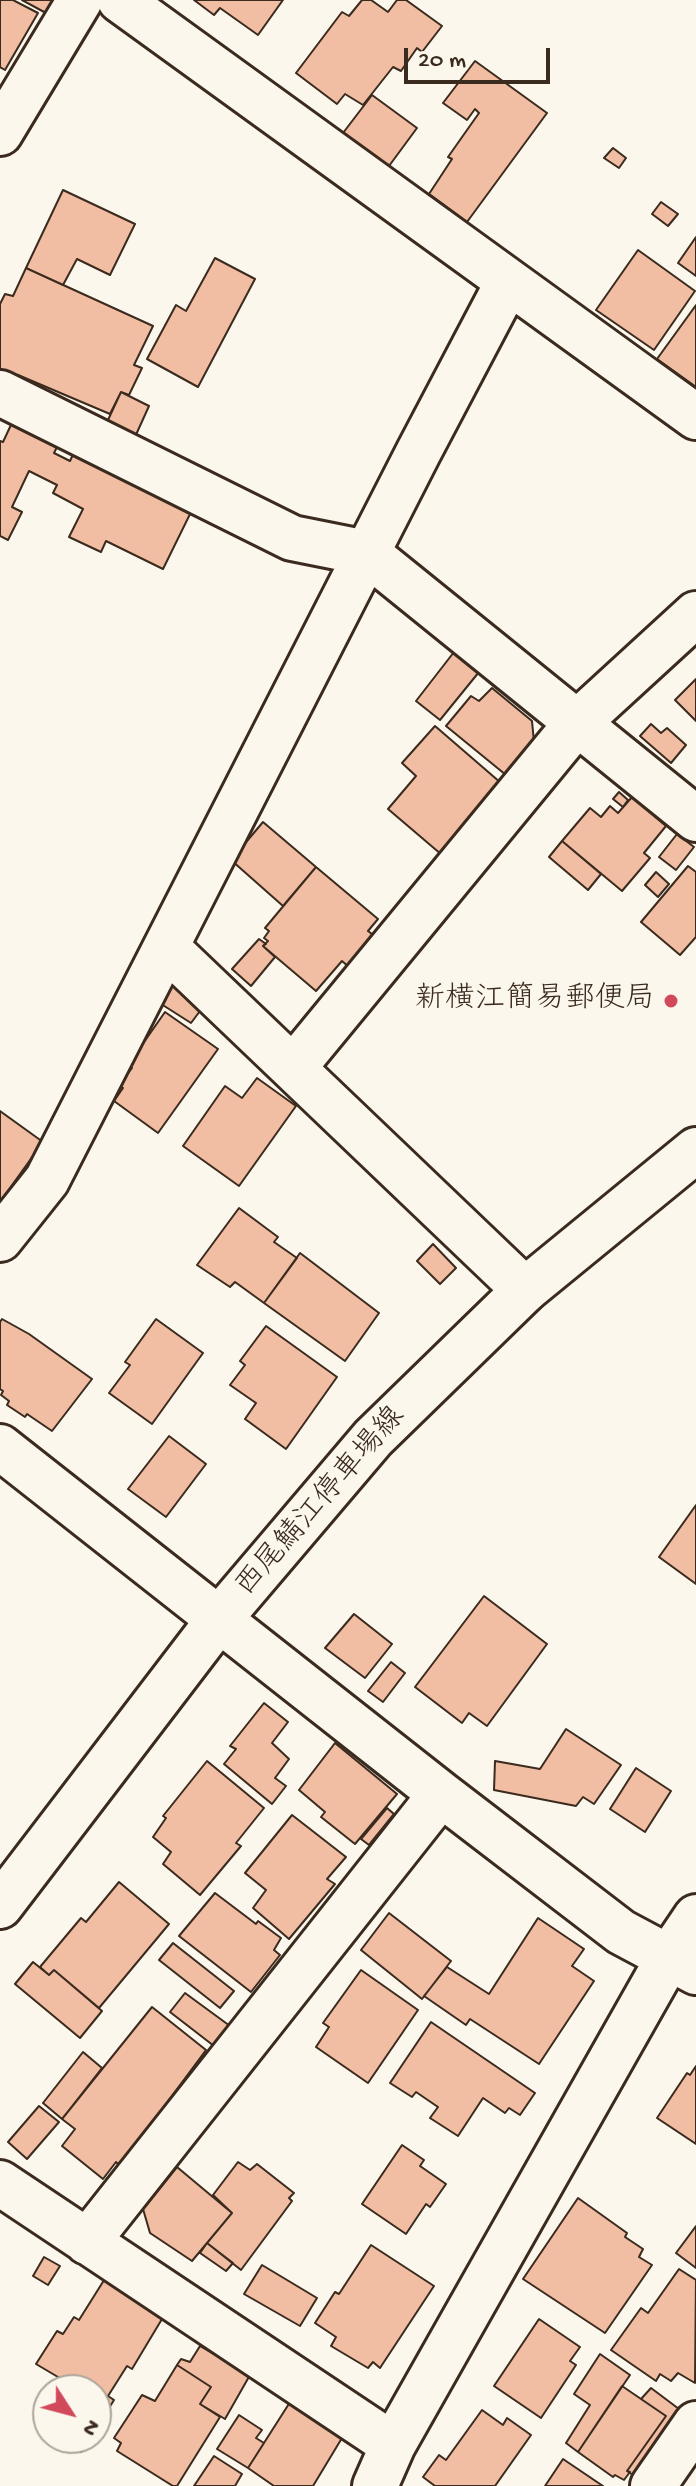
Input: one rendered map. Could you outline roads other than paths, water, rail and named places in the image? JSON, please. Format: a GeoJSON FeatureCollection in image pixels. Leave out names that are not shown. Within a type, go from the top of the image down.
{"type":"FeatureCollection","features":[{"type":"Feature","properties":{"kind":"street"},"geometry":{"type":"LineString","coordinates":[[0,133],[80,0]]}},
{"type":"Feature","properties":{"kind":"street"},"geometry":{"type":"LineString","coordinates":[[120,0],[696,417]]}},
{"type":"Feature","properties":{"kind":"street"},"geometry":{"type":"LineString","coordinates":[[0,1239],[47,1180],[508,282]]}},
{"type":"Feature","properties":{"kind":"street"},"geometry":{"type":"LineString","coordinates":[[0,393],[292,538],[367,553],[696,819]]}},
{"type":"Feature","properties":{"kind":"street"},"geometry":{"type":"LineString","coordinates":[[293,1068],[576,724],[696,614]]}},
{"type":"Feature","properties":{"kind":"street"},"geometry":{"type":"LineString","coordinates":[[166,947],[525,1290]]}},
{"type":"Feature","properties":{"kind":"street","name":"西尾鯖江停車場線"},"geometry":{"type":"LineString","coordinates":[[0,1906],[220,1618],[373,1438],[525,1290],[696,1150]]}},
{"type":"Feature","properties":{"kind":"street"},"geometry":{"type":"LineString","coordinates":[[0,1447],[621,1932],[682,1965]]}},
{"type":"Feature","properties":{"kind":"street"},"geometry":{"type":"LineString","coordinates":[[87,2242],[441,1794]]}},
{"type":"Feature","properties":{"kind":"street"},"geometry":{"type":"LineString","coordinates":[[375,2486],[393,2445],[682,1965],[696,1917]]}},
{"type":"Feature","properties":{"kind":"street"},"geometry":{"type":"LineString","coordinates":[[0,2183],[393,2445]]}},
{"type":"Feature","properties":{"kind":"street"},"geometry":{"type":"LineString","coordinates":[[653,2486],[696,2424]]}},
{"type":"Feature","properties":{"kind":"place","name":"新横江簡易郵便局"},"geometry":{"type":"Point","coordinates":[671,1001]}}]}
